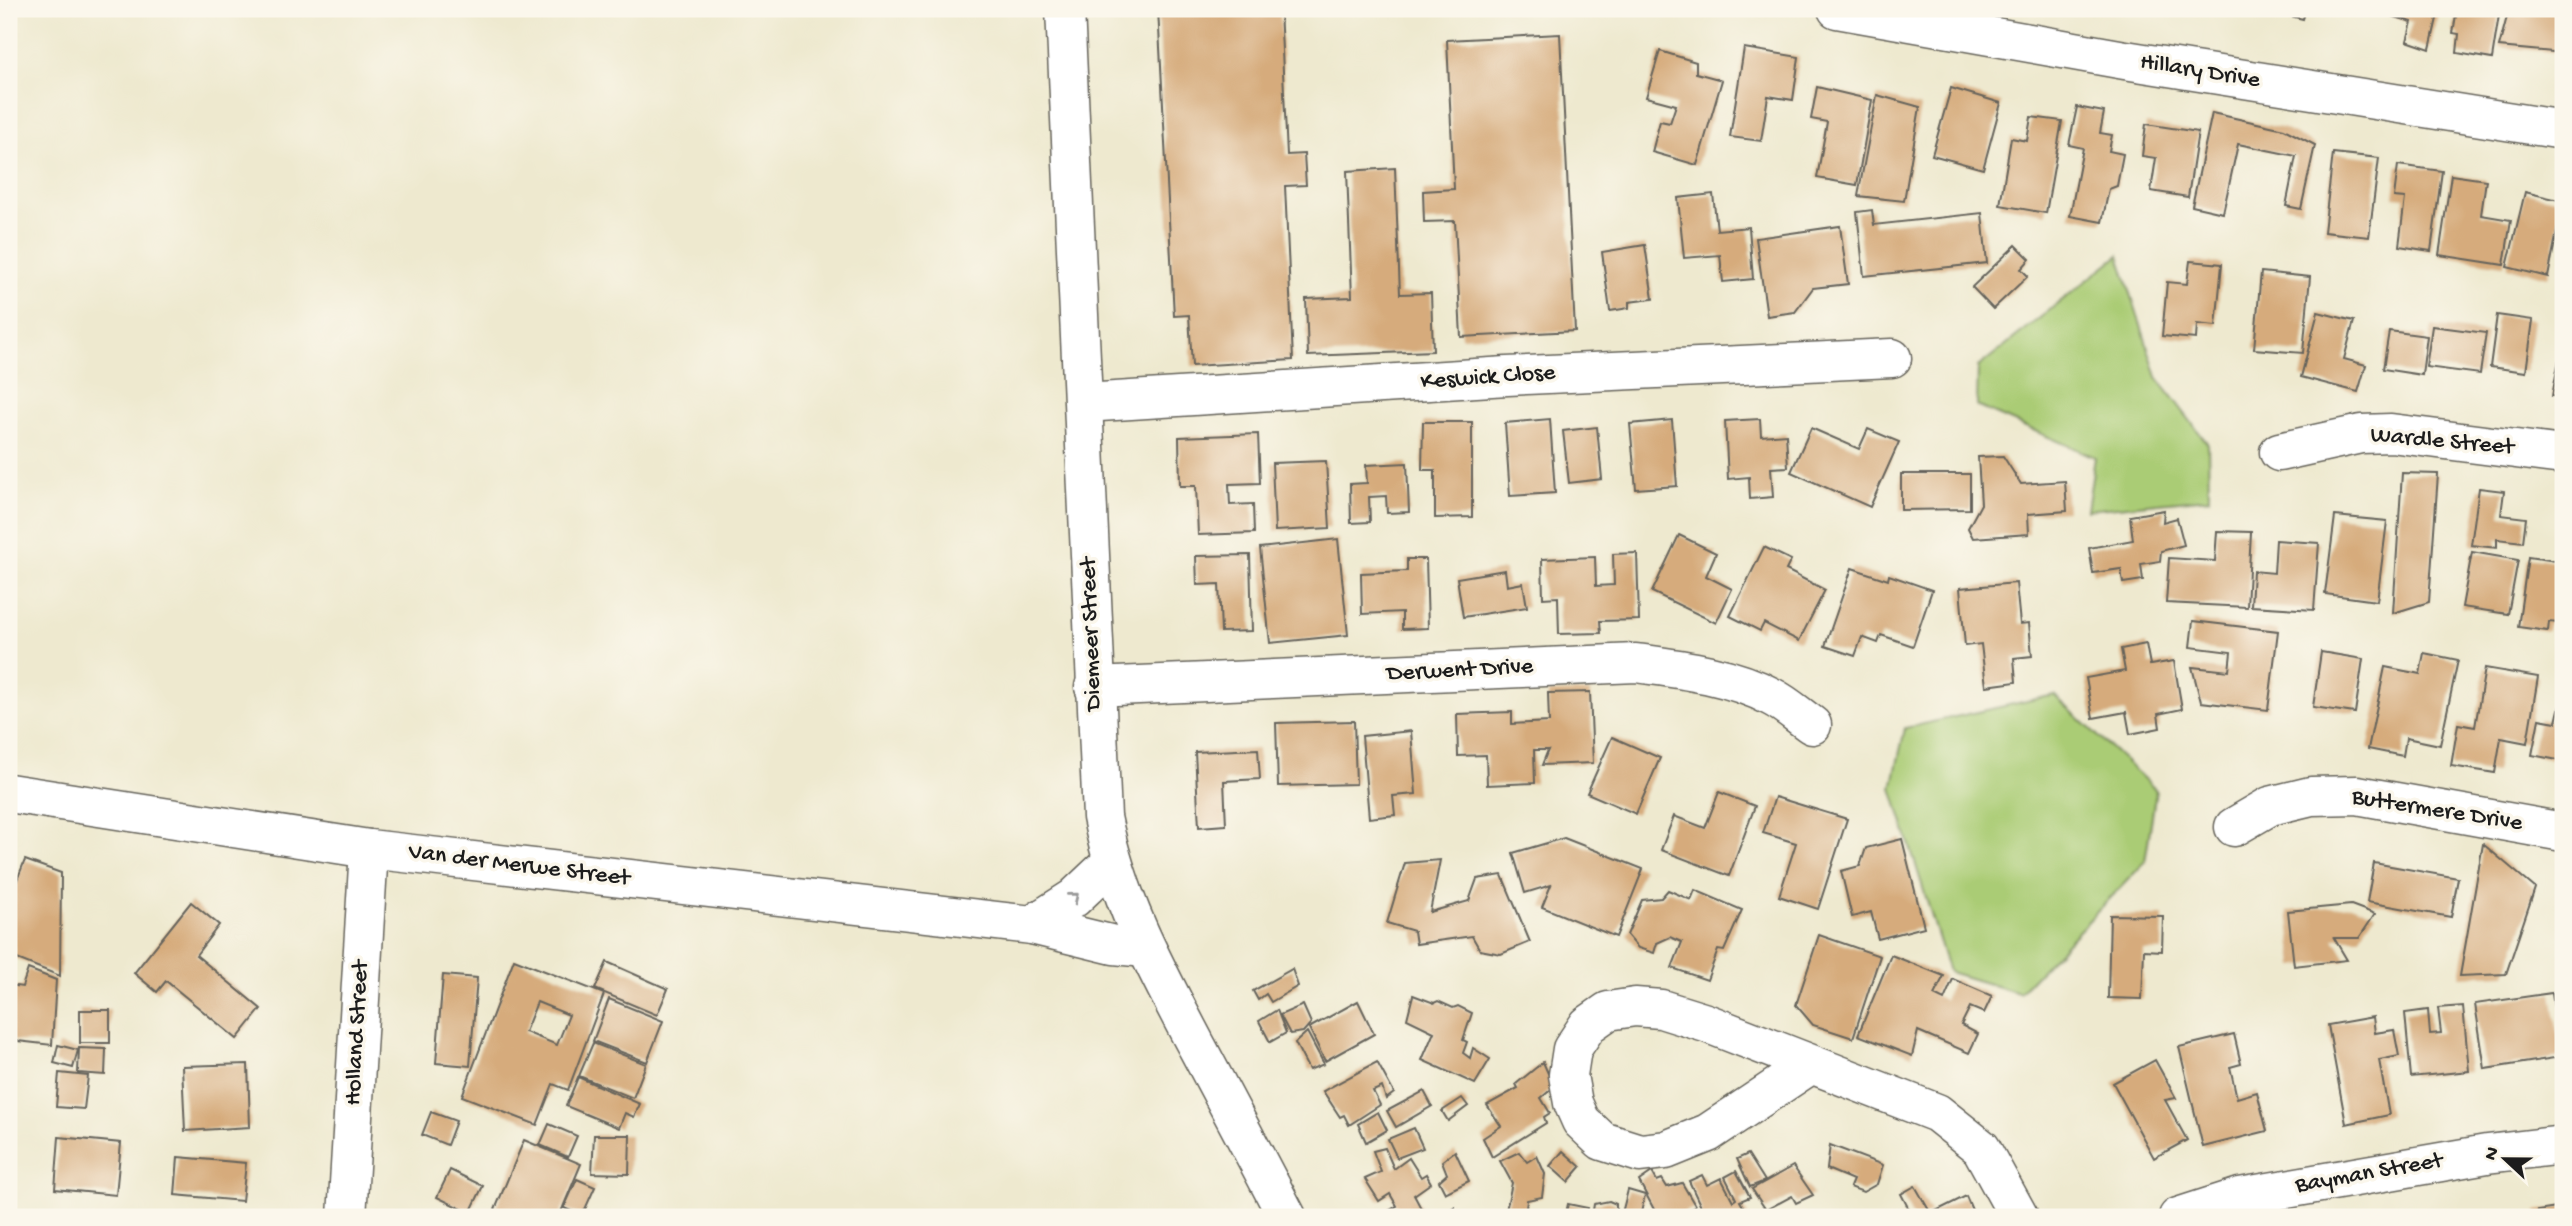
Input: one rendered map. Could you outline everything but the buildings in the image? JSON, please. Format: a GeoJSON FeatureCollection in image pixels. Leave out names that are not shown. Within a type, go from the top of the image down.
{"type":"FeatureCollection","features":[{"type":"Feature","properties":{"kind":"street","name":"Diemeer Street"},"geometry":{"type":"LineString","coordinates":[[1065,9],[1102,817],[1111,863],[1146,948],[1287,1217]]}},
{"type":"Feature","properties":{"kind":"street","name":"Hillary Drive"},"geometry":{"type":"LineString","coordinates":[[1837,9],[2125,60],[2563,130]]}},
{"type":"Feature","properties":{"kind":"street","name":"Keswick Close"},"geometry":{"type":"LineString","coordinates":[[1084,403],[1134,403],[1507,376],[1892,358]]}},
{"type":"Feature","properties":{"kind":"street","name":"Wardle Street"},"geometry":{"type":"LineString","coordinates":[[2280,452],[2361,433],[2391,433],[2563,455]]}},
{"type":"Feature","properties":{"kind":"street","name":"Derwent Drive"},"geometry":{"type":"LineString","coordinates":[[1094,687],[1636,663],[1686,670],[1740,683],[1773,697],[1812,725]]}},
{"type":"Feature","properties":{"kind":"street","name":"Van der Merwe Street"},"geometry":{"type":"LineString","coordinates":[[9,793],[369,849],[1032,925],[1114,944],[1146,948]]}},
{"type":"Feature","properties":{"kind":"street","name":"Buttermere Drive"},"geometry":{"type":"LineString","coordinates":[[2234,827],[2270,806],[2311,796],[2357,794],[2563,832]]}},
{"type":"Feature","properties":{"kind":"street","name":"Holland Street"},"geometry":{"type":"LineString","coordinates":[[347,1217],[369,849]]}},
{"type":"Feature","properties":{"kind":"street"},"geometry":{"type":"LineString","coordinates":[[1032,925],[1074,898],[1111,863]]}},
{"type":"Feature","properties":{"kind":"street"},"geometry":{"type":"LineString","coordinates":[[1810,1065],[1708,1133],[1666,1150],[1640,1153],[1602,1141],[1581,1121],[1573,1103],[1568,1075],[1572,1049],[1588,1025],[1608,1012],[1635,1007],[1661,1009],[1706,1023],[1937,1113],[1981,1148],[2019,1217]]}},
{"type":"Feature","properties":{"kind":"street","name":"Bayman Street"},"geometry":{"type":"LineString","coordinates":[[2178,1217],[2240,1196],[2487,1154],[2563,1145]]}},
{"type":"Feature","properties":{"kind":"green space"},"geometry":{"type":"Polygon","coordinates":[[[2119,255],[2157,377],[2208,444],[2209,498],[2087,510],[2095,457],[1977,406],[1978,367],[2119,255]]]}},
{"type":"Feature","properties":{"kind":"green space"},"geometry":{"type":"Polygon","coordinates":[[[2054,695],[2156,790],[2145,862],[2019,993],[1949,972],[1892,788],[1905,728],[2054,695]]]}}]}
